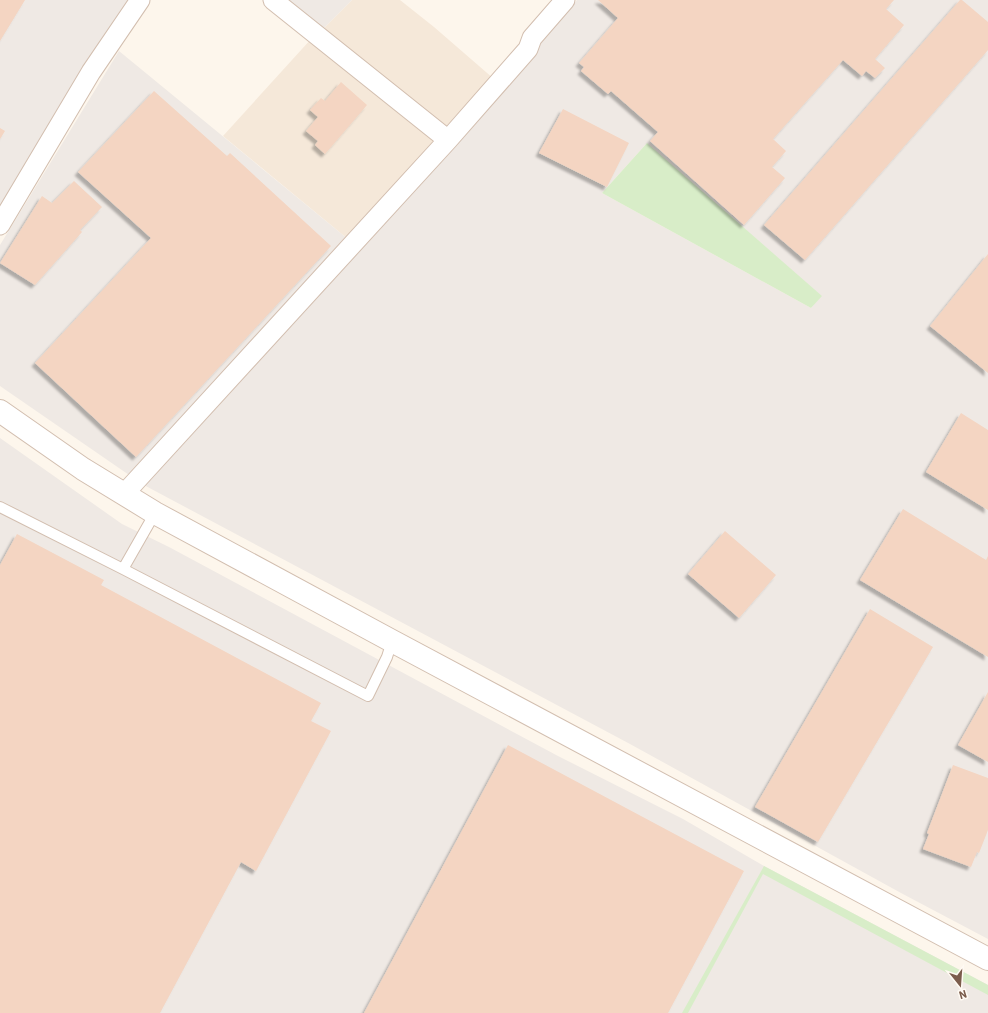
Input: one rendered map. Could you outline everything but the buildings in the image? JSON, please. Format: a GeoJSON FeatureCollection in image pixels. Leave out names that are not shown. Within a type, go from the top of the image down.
{"type":"FeatureCollection","features":[{"type":"Feature","properties":{"kind":"street"},"geometry":{"type":"LineString","coordinates":[[0,225],[91,72],[140,0]]}},
{"type":"Feature","properties":{"kind":"street"},"geometry":{"type":"LineString","coordinates":[[273,0],[448,140]]}},
{"type":"Feature","properties":{"kind":"street"},"geometry":{"type":"LineString","coordinates":[[124,494],[448,140],[528,48],[532,38],[565,0]]}},
{"type":"Feature","properties":{"kind":"street"},"geometry":{"type":"LineString","coordinates":[[0,411],[83,469],[155,513],[988,959]]}},
{"type":"Feature","properties":{"kind":"lane"},"geometry":{"type":"LineString","coordinates":[[0,507],[368,696],[387,657],[392,641]]}},
{"type":"Feature","properties":{"kind":"lane"},"geometry":{"type":"LineString","coordinates":[[123,569],[155,513]]}},
{"type":"Feature","properties":{"kind":"shaded area"},"geometry":{"type":"Polygon","coordinates":[[[0,0],[128,0],[83,67],[0,206],[0,0]]]}},
{"type":"Feature","properties":{"kind":"shaded area"},"geometry":{"type":"Polygon","coordinates":[[[284,0],[352,0],[322,30],[284,0]]]}},
{"type":"Feature","properties":{"kind":"shaded area"},"geometry":{"type":"Polygon","coordinates":[[[352,0],[400,0],[434,27],[494,79],[449,131],[323,29],[352,0]]]}},
{"type":"Feature","properties":{"kind":"shaded area"},"geometry":{"type":"Polygon","coordinates":[[[577,0],[988,0],[988,939],[901,893],[630,744],[142,484],[577,0]],[[647,143],[602,193],[811,308],[821,296],[647,143]]]}},
{"type":"Feature","properties":{"kind":"shaded area"},"geometry":{"type":"Polygon","coordinates":[[[312,38],[440,141],[349,240],[223,136],[312,38]]]}},
{"type":"Feature","properties":{"kind":"shaded area"},"geometry":{"type":"Polygon","coordinates":[[[119,51],[349,240],[132,477],[0,386],[0,245],[119,51]]]}},
{"type":"Feature","properties":{"kind":"shaded area"},"geometry":{"type":"Polygon","coordinates":[[[0,438],[122,524],[169,547],[558,756],[683,819],[764,866],[988,985],[988,1013],[0,1013],[0,438]]]}},
{"type":"Feature","properties":{"kind":"green space"},"geometry":{"type":"Polygon","coordinates":[[[647,143],[822,296],[811,308],[602,193],[647,143]]]}},
{"type":"Feature","properties":{"kind":"green space"},"geometry":{"type":"Polygon","coordinates":[[[764,866],[988,985],[988,995],[763,874],[688,1013],[682,1013],[764,866]]]}}]}
